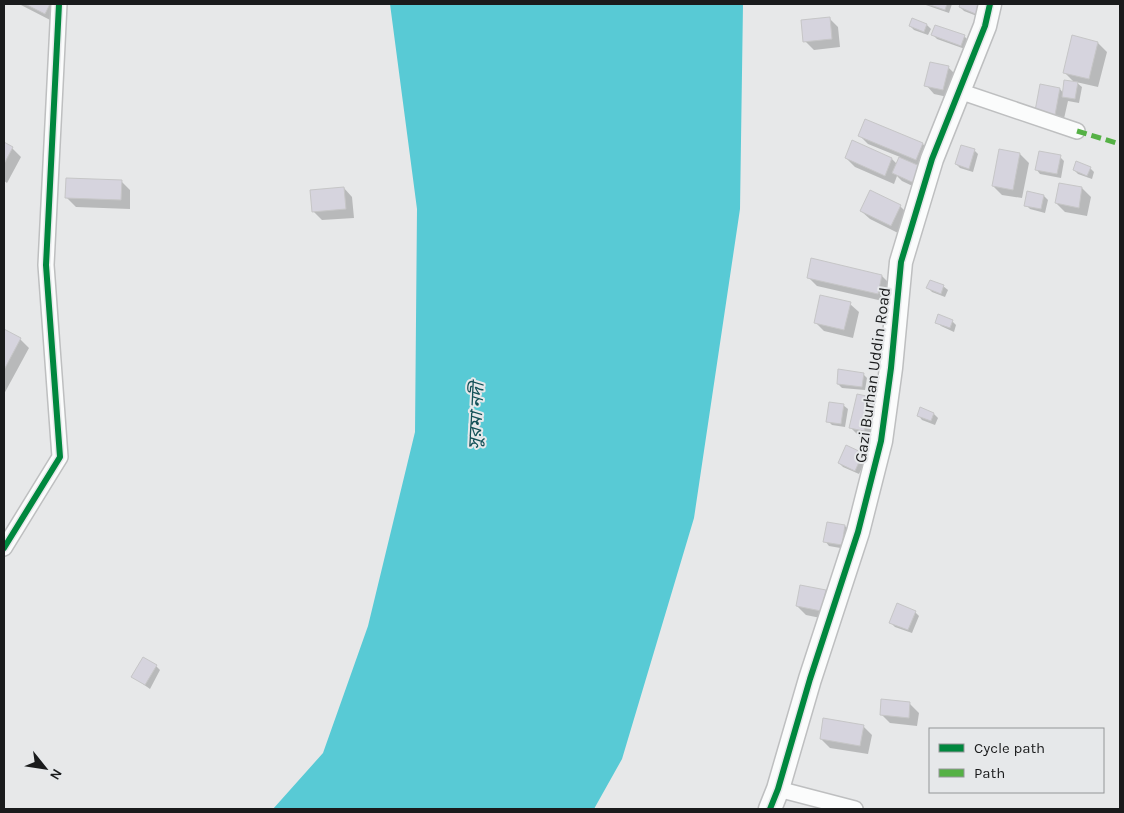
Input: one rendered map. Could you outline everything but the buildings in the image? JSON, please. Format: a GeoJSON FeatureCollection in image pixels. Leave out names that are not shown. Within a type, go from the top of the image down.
{"type":"FeatureCollection","features":[{"type":"Feature","properties":{"kind":"street"},"geometry":{"type":"LineString","coordinates":[[4,548],[60,457],[46,265],[59,4]]}},
{"type":"Feature","properties":{"kind":"street","name":"Gazi Burhan Uddin Road"},"geometry":{"type":"LineString","coordinates":[[774,799],[810,679],[858,532],[881,441],[891,368],[901,262],[932,159],[985,26],[990,4]]}},
{"type":"Feature","properties":{"kind":"street"},"geometry":{"type":"LineString","coordinates":[[959,92],[1077,131]]}},
{"type":"Feature","properties":{"kind":"street"},"geometry":{"type":"LineString","coordinates":[[774,799],[855,809]]}},
{"type":"Feature","properties":{"kind":"water","name":"সুরমা নদী"},"geometry":{"type":"Polygon","coordinates":[[[390,4],[743,4],[740,209],[694,518],[622,759],[594,809],[273,809],[323,753],[368,626],[415,432],[417,209],[390,4]]]}},
{"type":"Feature","properties":{"kind":"marked path"},"geometry":{"type":"LineString","coordinates":[[1077,131],[1120,144]]}},
{"type":"Feature","properties":{"kind":"cycle path"},"geometry":{"type":"LineString","coordinates":[[4,548],[60,457],[46,265],[59,4]]}},
{"type":"Feature","properties":{"kind":"cycle path"},"geometry":{"type":"LineString","coordinates":[[770,809],[778,789],[810,679],[858,532],[881,441],[891,368],[901,262],[932,159],[985,26],[990,4]]}}]}
